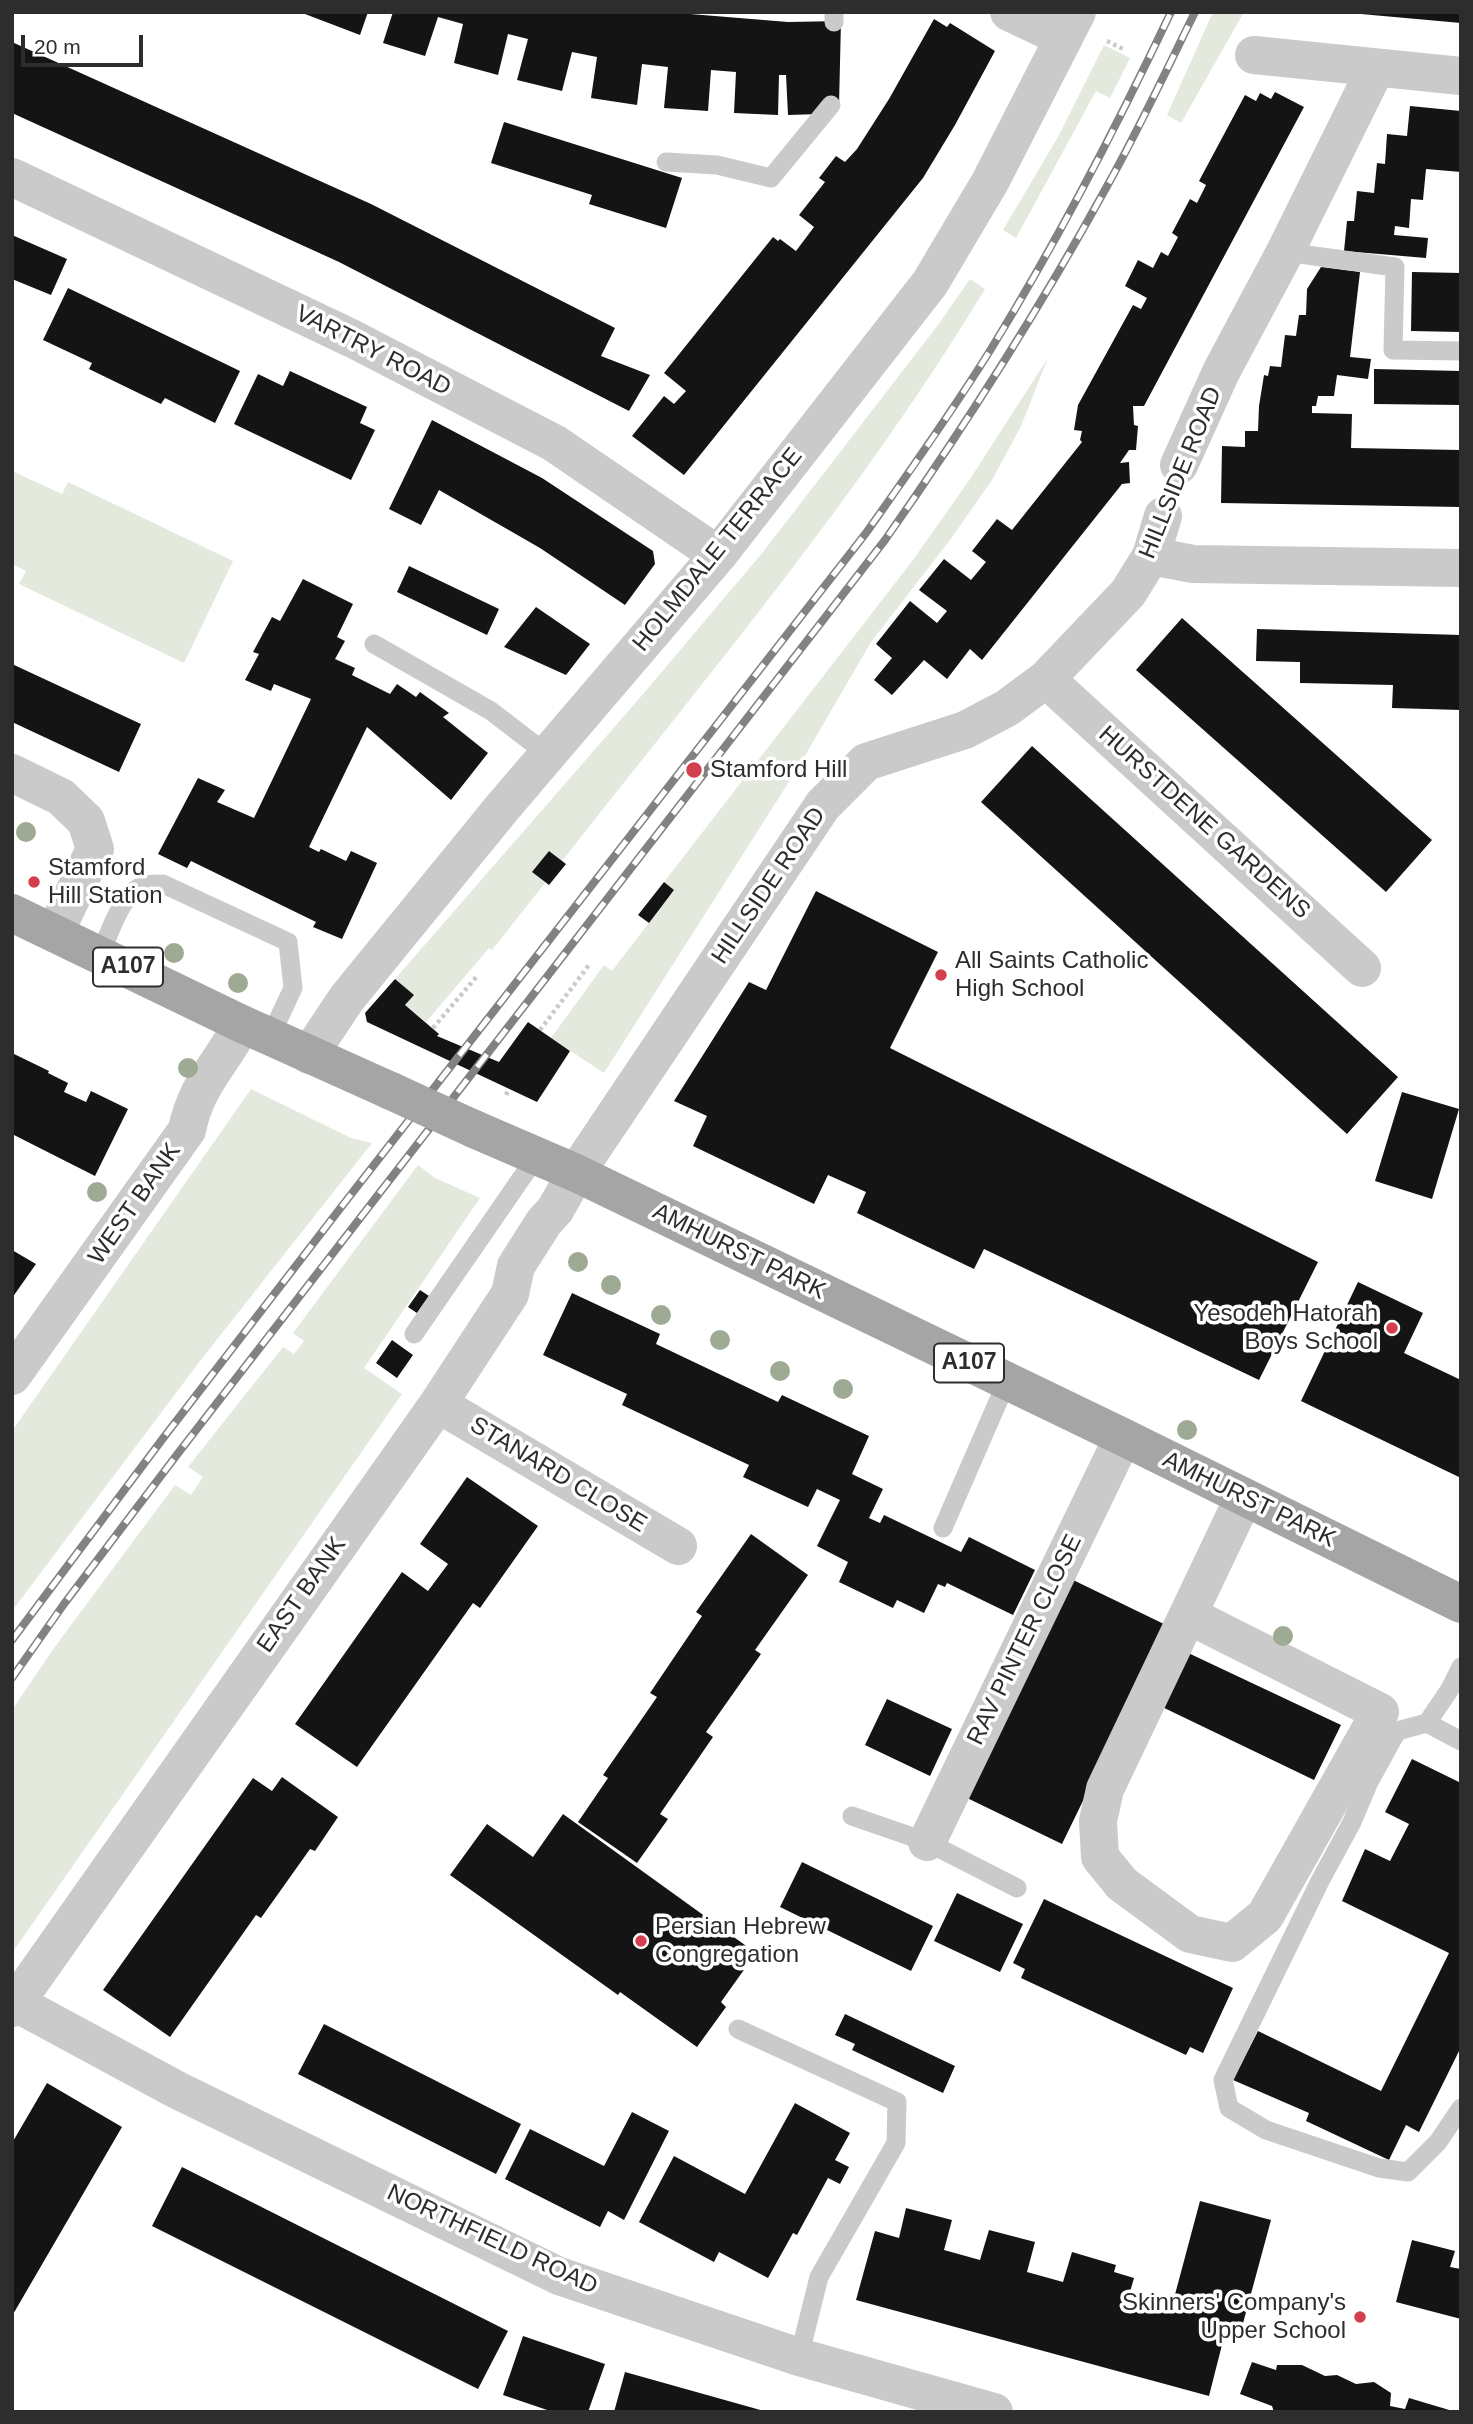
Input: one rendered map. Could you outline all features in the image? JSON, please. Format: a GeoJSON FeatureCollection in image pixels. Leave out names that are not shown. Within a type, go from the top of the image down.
{"type":"FeatureCollection","features":[{"type":"Feature","properties":{"kind":"main road","name":"AMHURST PARK"},"geometry":{"type":"LineString","coordinates":[[12,913],[309,1055],[576,1173],[1123,1437],[1461,1604]]}},
{"type":"Feature","properties":{"kind":"street"},"geometry":{"type":"LineString","coordinates":[[1009,12],[1070,25]]}},
{"type":"Feature","properties":{"kind":"street","name":"HOLMDALE TERRACE"},"geometry":{"type":"LineString","coordinates":[[309,1055],[347,998],[547,754],[718,555],[930,283],[990,182],[1070,25]]}},
{"type":"Feature","properties":{"kind":"street"},"geometry":{"type":"LineString","coordinates":[[1254,55],[1461,76]]}},
{"type":"Feature","properties":{"kind":"street","name":"HILLSIDE ROAD"},"geometry":{"type":"LineString","coordinates":[[1179,465],[1221,372],[1285,252],[1376,68]]}},
{"type":"Feature","properties":{"kind":"street","name":"VARTRY ROAD"},"geometry":{"type":"LineString","coordinates":[[12,177],[353,339],[554,443],[718,555]]}},
{"type":"Feature","properties":{"kind":"street","name":"HILLSIDE ROAD"},"geometry":{"type":"LineString","coordinates":[[576,1173],[823,805],[866,762],[964,730],[1007,708],[1046,679],[1128,593],[1151,556],[1163,516]]}},
{"type":"Feature","properties":{"kind":"street"},"geometry":{"type":"LineString","coordinates":[[1151,556],[1193,564],[1461,568]]}},
{"type":"Feature","properties":{"kind":"street","name":"HURSTDENE GARDENS"},"geometry":{"type":"LineString","coordinates":[[1046,679],[1363,968]]}},
{"type":"Feature","properties":{"kind":"street"},"geometry":{"type":"LineString","coordinates":[[12,773],[61,797],[86,821],[95,849],[55,932]]}},
{"type":"Feature","properties":{"kind":"street","name":"WEST BANK"},"geometry":{"type":"LineString","coordinates":[[12,1376],[187,1130],[191,1107],[219,1059],[256,1030]]}},
{"type":"Feature","properties":{"kind":"street","name":"EAST BANK"},"geometry":{"type":"LineString","coordinates":[[14,2006],[438,1404],[510,1294],[516,1265],[555,1210],[576,1173]]}},
{"type":"Feature","properties":{"kind":"street","name":"STANARD CLOSE"},"geometry":{"type":"LineString","coordinates":[[438,1404],[678,1546]]}},
{"type":"Feature","properties":{"kind":"street","name":"RAV PINTER CLOSE"},"geometry":{"type":"LineString","coordinates":[[927,1842],[1123,1437]]}},
{"type":"Feature","properties":{"kind":"street"},"geometry":{"type":"LineString","coordinates":[[1188,1615],[1380,1712],[1265,1916],[1232,1943],[1190,1934],[1122,1884],[1100,1857],[1098,1821],[1105,1789],[1244,1497]]}},
{"type":"Feature","properties":{"kind":"street","name":"NORTHFIELD ROAD"},"geometry":{"type":"LineString","coordinates":[[14,2006],[177,2090],[559,2276],[799,2357],[994,2412]]}},
{"type":"Feature","properties":{"kind":"lane"},"geometry":{"type":"LineString","coordinates":[[666,162],[717,165],[771,178],[831,105]]}},
{"type":"Feature","properties":{"kind":"lane"},"geometry":{"type":"LineString","coordinates":[[1285,252],[1395,267],[1393,350],[1461,351]]}},
{"type":"Feature","properties":{"kind":"lane","name":"HILLSIDE ROAD"},"geometry":{"type":"LineString","coordinates":[[1163,516],[1179,465]]}},
{"type":"Feature","properties":{"kind":"lane"},"geometry":{"type":"LineString","coordinates":[[374,644],[491,711],[547,754]]}},
{"type":"Feature","properties":{"kind":"lane"},"geometry":{"type":"LineString","coordinates":[[100,955],[128,896],[143,885],[163,884],[288,942],[293,988],[256,1030]]}},
{"type":"Feature","properties":{"kind":"lane"},"geometry":{"type":"LineString","coordinates":[[414,1334],[537,1157]]}},
{"type":"Feature","properties":{"kind":"lane"},"geometry":{"type":"LineString","coordinates":[[943,1528],[1007,1381]]}},
{"type":"Feature","properties":{"kind":"lane"},"geometry":{"type":"LineString","coordinates":[[1461,1667],[1427,1723],[1397,1731],[1368,1784],[1352,1822],[1320,1881],[1223,2080],[1229,2108],[1266,2130],[1379,2168],[1408,2172],[1438,2142],[1461,2108]]}},
{"type":"Feature","properties":{"kind":"lane"},"geometry":{"type":"LineString","coordinates":[[1427,1723],[1461,1741]]}},
{"type":"Feature","properties":{"kind":"lane"},"geometry":{"type":"LineString","coordinates":[[852,1816],[927,1842],[1017,1888]]}},
{"type":"Feature","properties":{"kind":"lane"},"geometry":{"type":"LineString","coordinates":[[738,2029],[897,2102],[896,2143],[820,2277],[799,2357]]}},
{"type":"Feature","properties":{"kind":"path"},"geometry":{"type":"LineString","coordinates":[[1107,41],[1125,50]]}},
{"type":"Feature","properties":{"kind":"path"},"geometry":{"type":"LineString","coordinates":[[540,1030],[589,965]]}},
{"type":"Feature","properties":{"kind":"path"},"geometry":{"type":"LineString","coordinates":[[433,1028],[478,975]]}},
{"type":"Feature","properties":{"kind":"shaded area"},"geometry":{"type":"Polygon","coordinates":[[[1213,12],[1244,12],[1181,123],[1167,115],[1213,12]]]}},
{"type":"Feature","properties":{"kind":"shaded area"},"geometry":{"type":"Polygon","coordinates":[[[1104,45],[1130,58],[1110,98],[1096,91],[1016,238],[1003,230],[1058,137],[1104,45]]]}},
{"type":"Feature","properties":{"kind":"shaded area"},"geometry":{"type":"Polygon","coordinates":[[[970,279],[985,289],[938,364],[836,510],[562,861],[549,851],[533,872],[545,883],[492,950],[489,948],[426,1022],[405,1005],[414,995],[395,979],[763,552],[938,325],[970,279]]]}},
{"type":"Feature","properties":{"kind":"shaded area"},"geometry":{"type":"Polygon","coordinates":[[[1048,358],[1021,426],[992,480],[950,540],[871,642],[799,766],[604,1073],[551,1038],[604,965],[612,971],[674,890],[664,882],[913,560],[970,479],[1048,358]]]}},
{"type":"Feature","properties":{"kind":"shaded area"},"geometry":{"type":"Polygon","coordinates":[[[12,471],[62,494],[68,482],[233,561],[184,663],[19,584],[26,571],[12,564],[12,471]]]}},
{"type":"Feature","properties":{"kind":"shaded area"},"geometry":{"type":"Polygon","coordinates":[[[251,1089],[351,1138],[372,1143],[200,1361],[12,1611],[12,1431],[251,1089]]]}},
{"type":"Feature","properties":{"kind":"shaded area"},"geometry":{"type":"Polygon","coordinates":[[[418,1165],[435,1178],[480,1198],[364,1368],[402,1394],[12,1953],[12,1710],[54,1648],[175,1485],[191,1495],[203,1477],[188,1467],[283,1347],[294,1354],[304,1341],[293,1333],[418,1165]]]}},
{"type":"Feature","properties":{"kind":"building"},"geometry":{"type":"Polygon","coordinates":[[[368,12],[360,35],[305,14],[368,12]]]}},
{"type":"Feature","properties":{"kind":"building"},"geometry":{"type":"Polygon","coordinates":[[[393,12],[666,12],[788,22],[841,21],[839,105],[820,114],[788,115],[786,75],[779,75],[778,115],[734,113],[736,72],[711,70],[708,111],[664,108],[668,67],[642,64],[637,105],[591,98],[597,57],[572,52],[562,91],[517,80],[528,39],[508,34],[498,75],[454,63],[463,24],[438,17],[425,56],[383,43],[393,12]]]}},
{"type":"Feature","properties":{"kind":"building"},"geometry":{"type":"Polygon","coordinates":[[[1461,12],[1461,23],[1361,14],[1461,12]]]}},
{"type":"Feature","properties":{"kind":"building"},"geometry":{"type":"Polygon","coordinates":[[[934,19],[947,27],[950,23],[995,51],[955,125],[923,178],[684,475],[632,436],[664,396],[674,404],[686,391],[664,373],[773,237],[796,251],[814,227],[799,215],[825,182],[819,178],[836,156],[845,162],[857,149],[934,19]]]}},
{"type":"Feature","properties":{"kind":"building"},"geometry":{"type":"Polygon","coordinates":[[[12,42],[371,204],[615,328],[601,356],[650,375],[629,411],[339,262],[12,113],[12,42]]]}},
{"type":"Feature","properties":{"kind":"building"},"geometry":{"type":"Polygon","coordinates":[[[1275,92],[1304,107],[1144,406],[1133,406],[1134,425],[1138,426],[1136,450],[1129,450],[1120,463],[1129,462],[1130,483],[1122,484],[982,660],[970,649],[947,679],[924,660],[892,695],[874,680],[892,658],[876,644],[910,601],[937,623],[947,611],[919,590],[944,559],[971,580],[986,562],[972,551],[997,519],[1012,530],[1082,442],[1082,431],[1074,430],[1078,405],[1133,305],[1141,309],[1147,298],[1125,286],[1138,260],[1153,268],[1161,252],[1168,256],[1178,237],[1172,233],[1190,199],[1197,203],[1206,185],[1199,181],[1245,95],[1256,101],[1260,93],[1271,99],[1275,92]]]}},
{"type":"Feature","properties":{"kind":"building"},"geometry":{"type":"Polygon","coordinates":[[[1410,106],[1461,111],[1461,172],[1426,169],[1423,200],[1411,199],[1409,228],[1395,226],[1394,235],[1428,238],[1426,258],[1344,251],[1347,221],[1354,221],[1357,191],[1374,193],[1377,163],[1385,164],[1387,134],[1407,136],[1410,106]]]}},
{"type":"Feature","properties":{"kind":"building"},"geometry":{"type":"Polygon","coordinates":[[[504,122],[682,178],[666,228],[589,204],[592,195],[491,163],[504,122]]]}},
{"type":"Feature","properties":{"kind":"building"},"geometry":{"type":"Polygon","coordinates":[[[12,235],[67,259],[51,295],[12,279],[12,235]]]}},
{"type":"Feature","properties":{"kind":"building"},"geometry":{"type":"Polygon","coordinates":[[[1321,267],[1360,272],[1350,357],[1371,359],[1368,379],[1337,375],[1334,396],[1318,396],[1316,406],[1312,406],[1312,413],[1352,414],[1351,448],[1461,450],[1461,507],[1221,503],[1222,446],[1245,447],[1245,431],[1258,431],[1264,375],[1268,376],[1270,366],[1281,367],[1285,335],[1296,336],[1299,315],[1306,315],[1307,289],[1321,267]]]}},
{"type":"Feature","properties":{"kind":"building"},"geometry":{"type":"Polygon","coordinates":[[[1412,272],[1461,273],[1461,332],[1411,331],[1412,272]]]}},
{"type":"Feature","properties":{"kind":"building"},"geometry":{"type":"Polygon","coordinates":[[[68,288],[240,371],[215,423],[165,398],[161,404],[89,369],[92,363],[43,340],[68,288]]]}},
{"type":"Feature","properties":{"kind":"building"},"geometry":{"type":"Polygon","coordinates":[[[1374,369],[1461,371],[1461,405],[1374,404],[1374,369]]]}},
{"type":"Feature","properties":{"kind":"building"},"geometry":{"type":"Polygon","coordinates":[[[290,371],[367,407],[360,423],[375,430],[351,480],[234,424],[258,374],[283,386],[290,371]]]}},
{"type":"Feature","properties":{"kind":"building"},"geometry":{"type":"Polygon","coordinates":[[[432,420],[542,478],[653,551],[655,564],[625,605],[540,548],[439,490],[421,525],[389,509],[432,420]]]}},
{"type":"Feature","properties":{"kind":"building"},"geometry":{"type":"Polygon","coordinates":[[[409,566],[499,609],[487,635],[397,592],[409,566]]]}},
{"type":"Feature","properties":{"kind":"building"},"geometry":{"type":"Polygon","coordinates":[[[303,579],[353,604],[337,637],[345,641],[335,659],[355,668],[352,675],[390,694],[397,684],[416,697],[420,692],[449,713],[443,717],[488,753],[451,800],[367,727],[309,847],[319,852],[321,849],[346,861],[351,851],[377,863],[342,939],[313,927],[316,922],[191,861],[187,868],[158,854],[198,778],[225,790],[217,802],[254,818],[311,699],[274,684],[271,691],[245,680],[259,654],[253,652],[272,617],[280,621],[303,579]]]}},
{"type":"Feature","properties":{"kind":"building"},"geometry":{"type":"Polygon","coordinates":[[[536,607],[590,644],[566,675],[504,647],[536,607]]]}},
{"type":"Feature","properties":{"kind":"building"},"geometry":{"type":"Polygon","coordinates":[[[1182,618],[1432,840],[1386,892],[1136,670],[1182,618]]]}},
{"type":"Feature","properties":{"kind":"building"},"geometry":{"type":"Polygon","coordinates":[[[1257,629],[1461,635],[1461,710],[1392,708],[1393,685],[1300,683],[1300,662],[1256,661],[1257,629]]]}},
{"type":"Feature","properties":{"kind":"building"},"geometry":{"type":"Polygon","coordinates":[[[12,664],[141,724],[119,772],[12,722],[12,664]]]}},
{"type":"Feature","properties":{"kind":"building"},"geometry":{"type":"Polygon","coordinates":[[[1032,746],[1398,1077],[1347,1134],[981,802],[1032,746]]]}},
{"type":"Feature","properties":{"kind":"building"},"geometry":{"type":"Polygon","coordinates":[[[549,851],[566,864],[549,885],[532,872],[549,851]]]}},
{"type":"Feature","properties":{"kind":"building"},"geometry":{"type":"Polygon","coordinates":[[[664,882],[674,890],[649,923],[638,915],[664,882]]]}},
{"type":"Feature","properties":{"kind":"building"},"geometry":{"type":"Polygon","coordinates":[[[816,891],[938,952],[890,1048],[1318,1262],[1259,1380],[984,1249],[974,1269],[857,1213],[866,1192],[828,1175],[814,1204],[693,1146],[707,1116],[674,1101],[749,982],[766,990],[816,891]]]}},
{"type":"Feature","properties":{"kind":"building"},"geometry":{"type":"Polygon","coordinates":[[[395,979],[414,995],[405,1005],[439,1034],[437,1036],[499,1062],[528,1022],[570,1051],[537,1102],[367,1022],[365,1013],[395,979]]]}},
{"type":"Feature","properties":{"kind":"building"},"geometry":{"type":"Polygon","coordinates":[[[12,1053],[68,1083],[64,1092],[86,1102],[91,1091],[128,1109],[95,1176],[12,1134],[12,1053]]]}},
{"type":"Feature","properties":{"kind":"building"},"geometry":{"type":"Polygon","coordinates":[[[1402,1092],[1459,1109],[1432,1199],[1375,1181],[1402,1092]]]}},
{"type":"Feature","properties":{"kind":"building"},"geometry":{"type":"Polygon","coordinates":[[[12,1250],[36,1264],[12,1298],[12,1250]]]}},
{"type":"Feature","properties":{"kind":"building","name":"Yesodeh Hatorah Boys School"},"geometry":{"type":"Polygon","coordinates":[[[1358,1282],[1423,1313],[1404,1353],[1461,1380],[1461,1478],[1301,1401],[1358,1282]]]}},
{"type":"Feature","properties":{"kind":"building"},"geometry":{"type":"Polygon","coordinates":[[[420,1290],[429,1296],[417,1313],[408,1307],[420,1290]]]}},
{"type":"Feature","properties":{"kind":"building"},"geometry":{"type":"Polygon","coordinates":[[[572,1293],[660,1334],[656,1344],[778,1402],[782,1395],[869,1436],[852,1474],[883,1489],[869,1518],[880,1523],[884,1515],[961,1552],[969,1537],[1035,1570],[1013,1615],[947,1583],[945,1587],[938,1584],[924,1613],[897,1600],[893,1608],[839,1582],[848,1562],[817,1546],[840,1500],[817,1489],[808,1507],[743,1477],[749,1465],[622,1405],[627,1394],[543,1355],[572,1293]]]}},
{"type":"Feature","properties":{"kind":"building"},"geometry":{"type":"Polygon","coordinates":[[[392,1340],[413,1355],[397,1378],[376,1363],[392,1340]]]}},
{"type":"Feature","properties":{"kind":"building"},"geometry":{"type":"Polygon","coordinates":[[[467,1477],[538,1526],[480,1608],[473,1603],[357,1767],[295,1724],[402,1572],[428,1591],[448,1564],[420,1544],[467,1477]]]}},
{"type":"Feature","properties":{"kind":"building"},"geometry":{"type":"Polygon","coordinates":[[[751,1534],[808,1575],[755,1650],[761,1654],[706,1732],[713,1737],[660,1814],[668,1819],[637,1863],[578,1822],[608,1778],[603,1775],[657,1697],[650,1693],[702,1616],[696,1612],[751,1534]]]}},
{"type":"Feature","properties":{"kind":"building"},"geometry":{"type":"Polygon","coordinates":[[[1069,1578],[1168,1626],[1062,1844],[963,1796],[1069,1578]]]}},
{"type":"Feature","properties":{"kind":"building"},"geometry":{"type":"Polygon","coordinates":[[[1184,1651],[1341,1725],[1314,1780],[1158,1705],[1184,1651]]]}},
{"type":"Feature","properties":{"kind":"building"},"geometry":{"type":"Polygon","coordinates":[[[887,1699],[952,1729],[930,1776],[865,1745],[887,1699]]]}},
{"type":"Feature","properties":{"kind":"building"},"geometry":{"type":"Polygon","coordinates":[[[1412,1759],[1461,1783],[1461,2047],[1419,2132],[1406,2125],[1389,2160],[1306,2121],[1309,2113],[1233,2080],[1258,2031],[1381,2091],[1449,1953],[1342,1901],[1365,1849],[1390,1861],[1409,1824],[1385,1812],[1412,1759]]]}},
{"type":"Feature","properties":{"kind":"building"},"geometry":{"type":"Polygon","coordinates":[[[282,1777],[338,1817],[315,1851],[310,1849],[261,1918],[256,1915],[170,2037],[103,1990],[253,1778],[272,1791],[282,1777]]]}},
{"type":"Feature","properties":{"kind":"building","name":"Persian Hebrew Congregation"},"geometry":{"type":"Polygon","coordinates":[[[563,1814],[756,1953],[721,2002],[726,2007],[697,2047],[620,1992],[618,1995],[450,1875],[487,1824],[533,1857],[563,1814]]]}},
{"type":"Feature","properties":{"kind":"building"},"geometry":{"type":"Polygon","coordinates":[[[802,1862],[933,1926],[911,1971],[780,1907],[802,1862]]]}},
{"type":"Feature","properties":{"kind":"building"},"geometry":{"type":"Polygon","coordinates":[[[957,1893],[1023,1924],[1000,1972],[934,1941],[957,1893]]]}},
{"type":"Feature","properties":{"kind":"building"},"geometry":{"type":"Polygon","coordinates":[[[1044,1899],[1233,1988],[1203,2053],[1190,2047],[1186,2055],[1021,1978],[1025,1969],[1013,1963],[1044,1899]]]}},
{"type":"Feature","properties":{"kind":"building"},"geometry":{"type":"Polygon","coordinates":[[[845,2014],[955,2066],[943,2093],[852,2050],[855,2044],[835,2035],[845,2014]]]}},
{"type":"Feature","properties":{"kind":"building"},"geometry":{"type":"Polygon","coordinates":[[[324,2024],[521,2124],[496,2174],[298,2074],[324,2024]]]}},
{"type":"Feature","properties":{"kind":"building"},"geometry":{"type":"Polygon","coordinates":[[[47,2083],[122,2127],[12,2316],[12,2143],[47,2083]]]}},
{"type":"Feature","properties":{"kind":"building"},"geometry":{"type":"Polygon","coordinates":[[[795,2103],[850,2133],[835,2160],[849,2167],[840,2184],[828,2178],[797,2235],[793,2233],[768,2278],[719,2252],[714,2262],[639,2222],[674,2156],[745,2194],[795,2103]]]}},
{"type":"Feature","properties":{"kind":"building"},"geometry":{"type":"Polygon","coordinates":[[[632,2112],[669,2131],[624,2220],[608,2211],[600,2227],[505,2179],[530,2129],[604,2166],[632,2112]]]}},
{"type":"Feature","properties":{"kind":"building"},"geometry":{"type":"Polygon","coordinates":[[[182,2167],[508,2331],[478,2389],[152,2226],[182,2167]]]}},
{"type":"Feature","properties":{"kind":"building"},"geometry":{"type":"Polygon","coordinates":[[[1200,2201],[1271,2220],[1239,2338],[1225,2333],[1209,2396],[856,2300],[875,2231],[899,2238],[906,2208],[952,2220],[944,2250],[980,2260],[989,2230],[1035,2242],[1027,2272],[1063,2282],[1072,2252],[1116,2265],[1114,2272],[1134,2278],[1128,2299],[1144,2304],[1146,2295],[1173,2302],[1200,2201]]]}},
{"type":"Feature","properties":{"kind":"building"},"geometry":{"type":"Polygon","coordinates":[[[1412,2240],[1455,2251],[1450,2267],[1461,2269],[1461,2319],[1396,2302],[1412,2240]]]}},
{"type":"Feature","properties":{"kind":"building"},"geometry":{"type":"Polygon","coordinates":[[[523,2336],[605,2364],[588,2412],[553,2412],[503,2395],[523,2336]]]}},
{"type":"Feature","properties":{"kind":"building"},"geometry":{"type":"Polygon","coordinates":[[[1252,2362],[1276,2370],[1277,2365],[1302,2365],[1325,2376],[1337,2375],[1356,2384],[1374,2382],[1391,2393],[1390,2406],[1405,2409],[1409,2398],[1456,2412],[1274,2412],[1272,2406],[1240,2394],[1252,2362]]]}},
{"type":"Feature","properties":{"kind":"building"},"geometry":{"type":"Polygon","coordinates":[[[625,2372],[764,2411],[764,2412],[614,2412],[625,2372]]]}},
{"type":"Feature","properties":{"kind":"railway"},"geometry":{"type":"LineString","coordinates":[[12,1640],[342,1206],[866,533],[961,396],[1016,308],[1086,183],[1171,12]]}},
{"type":"Feature","properties":{"kind":"railway"},"geometry":{"type":"LineString","coordinates":[[12,1678],[64,1604],[179,1452],[885,540],[972,411],[1081,233],[1129,145],[1195,12]]}},
{"type":"Feature","properties":{"kind":"place","name":"Stamford Hill"},"geometry":{"type":"Point","coordinates":[694,770]}},
{"type":"Feature","properties":{"kind":"place","name":"Stamford Hill Station"},"geometry":{"type":"Point","coordinates":[34,882]}},
{"type":"Feature","properties":{"kind":"place","name":"All Saints Catholic High School"},"geometry":{"type":"Point","coordinates":[941,975]}},
{"type":"Feature","properties":{"kind":"place","name":"Yesodeh Hatorah Boys School"},"geometry":{"type":"Point","coordinates":[1392,1328]}},
{"type":"Feature","properties":{"kind":"place","name":"Persian Hebrew Congregation"},"geometry":{"type":"Point","coordinates":[641,1941]}},
{"type":"Feature","properties":{"kind":"place","name":"Skinners' Company's Upper School"},"geometry":{"type":"Point","coordinates":[1360,2317]}}]}
